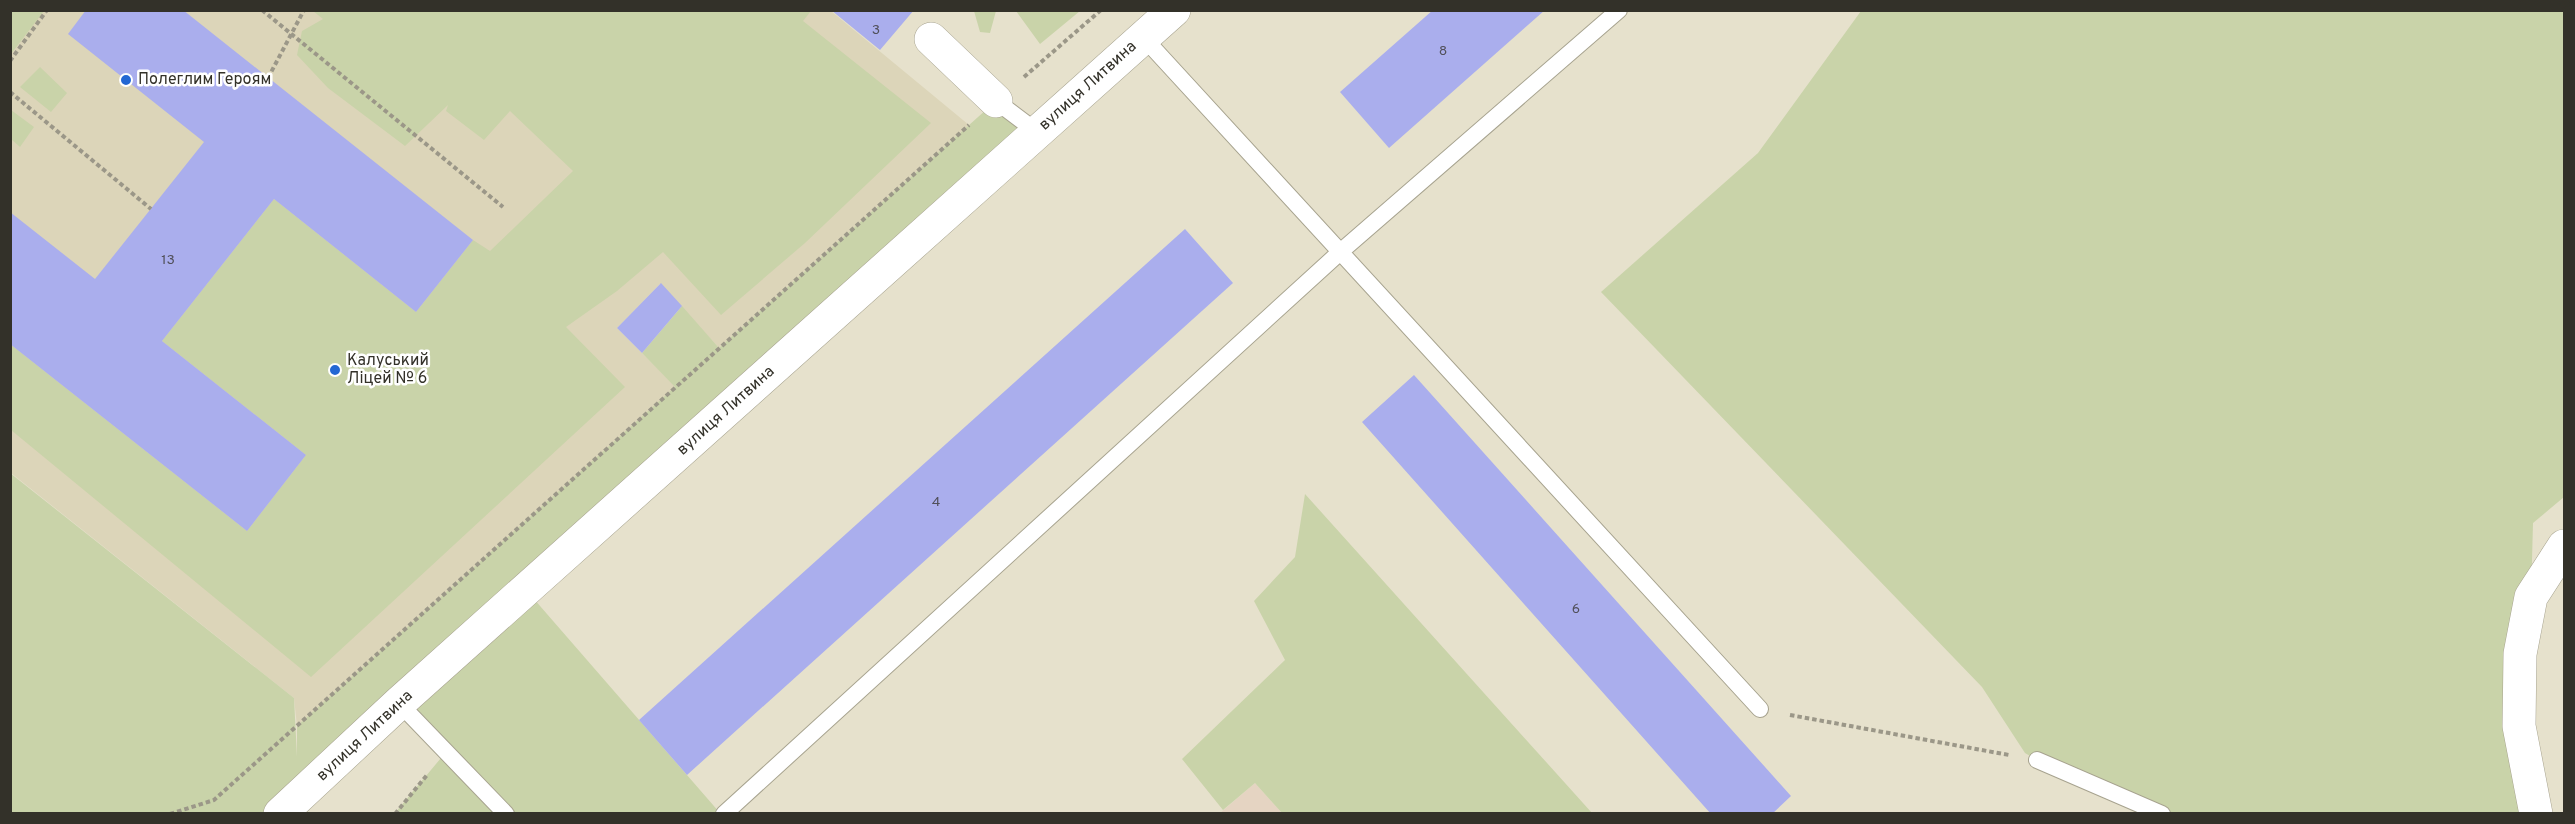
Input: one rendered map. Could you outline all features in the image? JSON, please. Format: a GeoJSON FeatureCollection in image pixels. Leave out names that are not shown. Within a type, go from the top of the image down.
{"type":"FeatureCollection","features":[{"type":"Feature","properties":{"kind":"street","name":"вулиця Литвина"},"geometry":{"type":"LineString","coordinates":[[291,808],[399,703],[1174,10]]}},
{"type":"Feature","properties":{"kind":"street"},"geometry":{"type":"LineString","coordinates":[[931,39],[996,101]]}},
{"type":"Feature","properties":{"kind":"street"},"geometry":{"type":"LineString","coordinates":[[2536,813],[2519,726],[2520,654],[2531,597],[2565,546]]}},
{"type":"Feature","properties":{"kind":"lane"},"geometry":{"type":"LineString","coordinates":[[724,813],[1339,253],[1619,10]]}},
{"type":"Feature","properties":{"kind":"lane"},"geometry":{"type":"LineString","coordinates":[[1143,37],[1760,709]]}},
{"type":"Feature","properties":{"kind":"lane"},"geometry":{"type":"LineString","coordinates":[[996,101],[1037,132]]}},
{"type":"Feature","properties":{"kind":"lane"},"geometry":{"type":"LineString","coordinates":[[399,703],[506,813]]}},
{"type":"Feature","properties":{"kind":"lane"},"geometry":{"type":"LineString","coordinates":[[2037,760],[2162,813]]}},
{"type":"Feature","properties":{"kind":"path"},"geometry":{"type":"LineString","coordinates":[[10,61],[47,10]]}},
{"type":"Feature","properties":{"kind":"path"},"geometry":{"type":"LineString","coordinates":[[262,10],[503,207]]}},
{"type":"Feature","properties":{"kind":"path"},"geometry":{"type":"LineString","coordinates":[[268,78],[289,33],[304,10]]}},
{"type":"Feature","properties":{"kind":"path"},"geometry":{"type":"LineString","coordinates":[[170,813],[214,800],[996,101],[1101,10]]}},
{"type":"Feature","properties":{"kind":"path"},"geometry":{"type":"LineString","coordinates":[[10,92],[151,208]]}},
{"type":"Feature","properties":{"kind":"path"},"geometry":{"type":"LineString","coordinates":[[1760,709],[2037,760]]}},
{"type":"Feature","properties":{"kind":"path"},"geometry":{"type":"LineString","coordinates":[[394,813],[446,752]]}},
{"type":"Feature","properties":{"kind":"shaded area","name":"Калуський Ліцей № 6"},"geometry":{"type":"Polygon","coordinates":[[[10,11],[831,11],[969,125],[719,348],[660,284],[617,328],[676,387],[297,726],[294,698],[11,473],[10,11]]]}},
{"type":"Feature","properties":{"kind":"shaded area"},"geometry":{"type":"Polygon","coordinates":[[[1255,783],[1282,813],[1219,814],[1255,783]]]}},
{"type":"Feature","properties":{"kind":"green space"},"geometry":{"type":"Polygon","coordinates":[[[10,11],[44,11],[11,54],[10,11]]]}},
{"type":"Feature","properties":{"kind":"green space"},"geometry":{"type":"Polygon","coordinates":[[[313,11],[811,11],[803,21],[931,123],[805,243],[721,315],[663,252],[617,291],[566,327],[625,387],[311,677],[11,430],[10,344],[247,531],[306,455],[162,341],[274,199],[416,312],[473,240],[490,251],[573,171],[510,111],[484,140],[446,111],[448,105],[405,146],[328,88],[297,55],[302,31],[323,19],[313,11]]]}},
{"type":"Feature","properties":{"kind":"green space"},"geometry":{"type":"Polygon","coordinates":[[[974,11],[996,11],[990,33],[980,32],[974,11]]]}},
{"type":"Feature","properties":{"kind":"green space"},"geometry":{"type":"Polygon","coordinates":[[[1016,11],[1080,11],[1040,44],[1016,11]]]}},
{"type":"Feature","properties":{"kind":"green space"},"geometry":{"type":"Polygon","coordinates":[[[1861,11],[2564,11],[2564,497],[2533,523],[2531,597],[2536,813],[2162,813],[2037,760],[2025,753],[1982,687],[1601,292],[1758,153],[1861,11]]]}},
{"type":"Feature","properties":{"kind":"green space"},"geometry":{"type":"Polygon","coordinates":[[[40,67],[67,93],[51,112],[20,87],[40,67]]]}},
{"type":"Feature","properties":{"kind":"green space"},"geometry":{"type":"Polygon","coordinates":[[[996,101],[1037,132],[527,591],[720,813],[395,813],[446,752],[401,705],[280,813],[11,813],[10,473],[294,698],[297,757],[297,726],[675,387],[642,353],[682,306],[719,348],[996,101]]]}},
{"type":"Feature","properties":{"kind":"green space"},"geometry":{"type":"Polygon","coordinates":[[[11,110],[34,127],[20,147],[11,139],[11,110]]]}},
{"type":"Feature","properties":{"kind":"green space"},"geometry":{"type":"Polygon","coordinates":[[[1305,494],[1592,813],[1282,813],[1255,783],[1223,810],[1182,759],[1285,660],[1254,601],[1295,557],[1305,494]]]}},
{"type":"Feature","properties":{"kind":"building"},"geometry":{"type":"Polygon","coordinates":[[[86,10],[183,10],[473,240],[416,312],[274,199],[162,341],[306,455],[247,531],[10,344],[10,212],[95,279],[204,142],[68,34],[86,10]]]}},
{"type":"Feature","properties":{"kind":"building"},"geometry":{"type":"Polygon","coordinates":[[[831,10],[914,10],[880,50],[831,10]]]}},
{"type":"Feature","properties":{"kind":"building"},"geometry":{"type":"Polygon","coordinates":[[[1433,10],[1545,10],[1389,148],[1340,92],[1433,10]]]}},
{"type":"Feature","properties":{"kind":"building"},"geometry":{"type":"Polygon","coordinates":[[[1185,229],[1233,283],[687,775],[639,720],[1185,229]]]}},
{"type":"Feature","properties":{"kind":"building"},"geometry":{"type":"Polygon","coordinates":[[[661,283],[682,306],[642,353],[617,328],[661,283]]]}},
{"type":"Feature","properties":{"kind":"building"},"geometry":{"type":"Polygon","coordinates":[[[1414,375],[1791,796],[1772,814],[1711,814],[1362,422],[1414,375]]]}},
{"type":"Feature","properties":{"kind":"place","name":"Полеглим Героям"},"geometry":{"type":"Point","coordinates":[126,80]}},
{"type":"Feature","properties":{"kind":"place","name":"Калуський Ліцей № 6"},"geometry":{"type":"Point","coordinates":[335,370]}}]}
